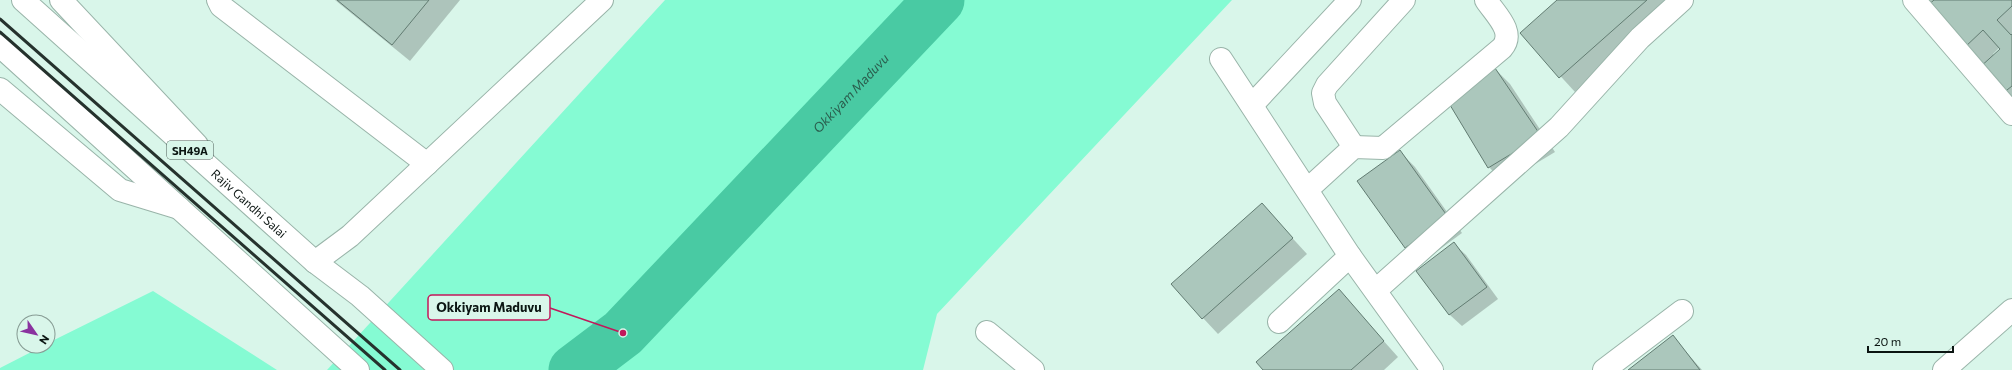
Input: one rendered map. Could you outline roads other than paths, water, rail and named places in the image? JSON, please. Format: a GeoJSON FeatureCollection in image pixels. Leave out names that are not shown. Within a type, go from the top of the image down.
{"type":"FeatureCollection","features":[{"type":"Feature","properties":{"kind":"street","name":"Rajiv Gandhi Salai"},"geometry":{"type":"LineString","coordinates":[[23,0],[315,262],[360,296],[442,370]]}},
{"type":"Feature","properties":{"kind":"street"},"geometry":{"type":"LineString","coordinates":[[61,0],[266,218]]}},
{"type":"Feature","properties":{"kind":"street"},"geometry":{"type":"LineString","coordinates":[[218,0],[221,6],[427,164]]}},
{"type":"Feature","properties":{"kind":"street"},"geometry":{"type":"LineString","coordinates":[[315,262],[350,236],[602,0]]}},
{"type":"Feature","properties":{"kind":"street"},"geometry":{"type":"LineString","coordinates":[[1252,105],[1350,0]]}},
{"type":"Feature","properties":{"kind":"street"},"geometry":{"type":"LineString","coordinates":[[1354,147],[1325,103],[1322,93],[1327,85],[1404,0]]}},
{"type":"Feature","properties":{"kind":"street"},"geometry":{"type":"LineString","coordinates":[[1308,189],[1354,147],[1383,148],[1502,48],[1507,42],[1507,32],[1486,0]]}},
{"type":"Feature","properties":{"kind":"street"},"geometry":{"type":"LineString","coordinates":[[1376,290],[1559,127],[1640,38],[1682,0]]}},
{"type":"Feature","properties":{"kind":"street"},"geometry":{"type":"LineString","coordinates":[[1914,0],[2012,114]]}},
{"type":"Feature","properties":{"kind":"street"},"geometry":{"type":"LineString","coordinates":[[0,46],[358,370]]}},
{"type":"Feature","properties":{"kind":"street"},"geometry":{"type":"LineString","coordinates":[[1221,59],[1308,189],[1350,256],[1376,290],[1429,369]]}},
{"type":"Feature","properties":{"kind":"street"},"geometry":{"type":"LineString","coordinates":[[0,89],[120,190],[179,208]]}},
{"type":"Feature","properties":{"kind":"street"},"geometry":{"type":"LineString","coordinates":[[1279,322],[1350,256]]}},
{"type":"Feature","properties":{"kind":"street"},"geometry":{"type":"LineString","coordinates":[[1944,370],[2012,310]]}},
{"type":"Feature","properties":{"kind":"street"},"geometry":{"type":"LineString","coordinates":[[1604,370],[1682,311]]}},
{"type":"Feature","properties":{"kind":"street"},"geometry":{"type":"LineString","coordinates":[[987,332],[1032,370]]}},
{"type":"Feature","properties":{"kind":"waterway","name":"Okkiyam Maduvu"},"geometry":{"type":"LineString","coordinates":[[574,370],[623,333],[939,0]]}},
{"type":"Feature","properties":{"kind":"railway"},"geometry":{"type":"LineString","coordinates":[[0,19],[400,370]]}},
{"type":"Feature","properties":{"kind":"railway"},"geometry":{"type":"LineString","coordinates":[[0,32],[385,370]]}},
{"type":"Feature","properties":{"kind":"place","name":"Okkiyam Maduvu"},"geometry":{"type":"Point","coordinates":[623,333]}}]}
